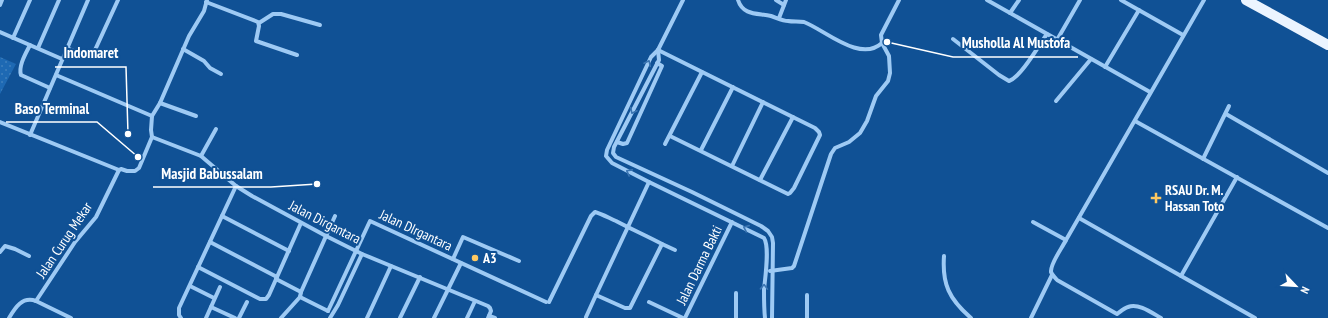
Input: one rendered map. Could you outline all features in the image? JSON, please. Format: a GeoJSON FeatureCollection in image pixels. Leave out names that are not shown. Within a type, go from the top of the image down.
{"type":"FeatureCollection","features":[{"type":"Feature","properties":{"kind":"main road"},"geometry":{"type":"LineString","coordinates":[[1246,0],[1328,45]]}},
{"type":"Feature","properties":{"kind":"street"},"geometry":{"type":"LineString","coordinates":[[0,5],[2,0]]}},
{"type":"Feature","properties":{"kind":"street"},"geometry":{"type":"LineString","coordinates":[[13,38],[30,0]]}},
{"type":"Feature","properties":{"kind":"street"},"geometry":{"type":"LineString","coordinates":[[38,48],[59,0]]}},
{"type":"Feature","properties":{"kind":"street"},"geometry":{"type":"LineString","coordinates":[[30,135],[88,0]]}},
{"type":"Feature","properties":{"kind":"street"},"geometry":{"type":"LineString","coordinates":[[67,48],[85,56],[91,56],[118,0]]}},
{"type":"Feature","properties":{"kind":"street"},"geometry":{"type":"LineString","coordinates":[[683,0],[658,50],[651,57],[606,154],[612,163],[764,238],[766,242],[765,318]]}},
{"type":"Feature","properties":{"kind":"street"},"geometry":{"type":"LineString","coordinates":[[738,0],[739,6],[745,11],[787,21],[802,22],[852,46],[871,49],[882,43]]}},
{"type":"Feature","properties":{"kind":"street"},"geometry":{"type":"LineString","coordinates":[[776,0],[784,5]]}},
{"type":"Feature","properties":{"kind":"street"},"geometry":{"type":"LineString","coordinates":[[779,18],[786,0]]}},
{"type":"Feature","properties":{"kind":"street"},"geometry":{"type":"LineString","coordinates":[[765,271],[792,268],[794,266],[831,154],[835,148],[849,142],[860,133],[867,121],[876,96],[888,81],[890,73],[890,56],[882,43],[882,32],[899,0]]}},
{"type":"Feature","properties":{"kind":"street"},"geometry":{"type":"LineString","coordinates":[[987,0],[1150,92]]}},
{"type":"Feature","properties":{"kind":"street"},"geometry":{"type":"LineString","coordinates":[[1010,13],[1019,0]]}},
{"type":"Feature","properties":{"kind":"street"},"geometry":{"type":"LineString","coordinates":[[1057,40],[1080,0]]}},
{"type":"Feature","properties":{"kind":"street"},"geometry":{"type":"LineString","coordinates":[[1121,0],[1183,35]]}},
{"type":"Feature","properties":{"kind":"street"},"geometry":{"type":"LineString","coordinates":[[1031,318],[1052,275],[1051,269],[1053,264],[1066,240],[1204,0]]}},
{"type":"Feature","properties":{"kind":"street"},"geometry":{"type":"LineString","coordinates":[[0,122],[119,170],[135,171],[138,168],[152,137],[152,116],[160,103],[189,36],[204,11],[206,1],[258,23]]}},
{"type":"Feature","properties":{"kind":"street"},"geometry":{"type":"LineString","coordinates":[[1106,67],[1139,10]]}},
{"type":"Feature","properties":{"kind":"street"},"geometry":{"type":"LineString","coordinates":[[258,23],[273,14],[281,14],[320,25]]}},
{"type":"Feature","properties":{"kind":"street"},"geometry":{"type":"LineString","coordinates":[[258,23],[256,41],[297,56]]}},
{"type":"Feature","properties":{"kind":"street"},"geometry":{"type":"LineString","coordinates":[[0,32],[62,59]]}},
{"type":"Feature","properties":{"kind":"street"},"geometry":{"type":"LineString","coordinates":[[953,40],[999,75],[1010,81],[1014,80],[1020,73],[1047,34]]}},
{"type":"Feature","properties":{"kind":"street"},"geometry":{"type":"LineString","coordinates":[[30,45],[20,67],[21,75],[50,88]]}},
{"type":"Feature","properties":{"kind":"street"},"geometry":{"type":"LineString","coordinates":[[183,49],[204,61],[210,68],[221,74]]}},
{"type":"Feature","properties":{"kind":"street"},"geometry":{"type":"LineString","coordinates":[[658,50],[659,60],[613,151],[616,157],[692,192],[761,226],[768,231],[774,243],[772,271],[772,318]]}},
{"type":"Feature","properties":{"kind":"street"},"geometry":{"type":"LineString","coordinates":[[658,50],[818,130],[820,135],[794,188],[790,193],[786,194],[701,150],[670,136]]}},
{"type":"Feature","properties":{"kind":"street"},"geometry":{"type":"LineString","coordinates":[[1056,101],[1091,59]]}},
{"type":"Feature","properties":{"kind":"street"},"geometry":{"type":"LineString","coordinates":[[618,142],[623,144],[627,143],[662,66],[657,63]]}},
{"type":"Feature","properties":{"kind":"street"},"geometry":{"type":"LineString","coordinates":[[665,144],[702,72]]}},
{"type":"Feature","properties":{"kind":"street"},"geometry":{"type":"LineString","coordinates":[[56,75],[152,116]]}},
{"type":"Feature","properties":{"kind":"street"},"geometry":{"type":"LineString","coordinates":[[701,150],[733,87]]}},
{"type":"Feature","properties":{"kind":"street"},"geometry":{"type":"LineString","coordinates":[[732,166],[763,102]]}},
{"type":"Feature","properties":{"kind":"street"},"geometry":{"type":"LineString","coordinates":[[160,103],[196,116]]}},
{"type":"Feature","properties":{"kind":"street"},"geometry":{"type":"LineString","coordinates":[[1204,159],[1229,106]]}},
{"type":"Feature","properties":{"kind":"street"},"geometry":{"type":"LineString","coordinates":[[1226,114],[1328,172]]}},
{"type":"Feature","properties":{"kind":"street"},"geometry":{"type":"LineString","coordinates":[[760,180],[793,117]]}},
{"type":"Feature","properties":{"kind":"street"},"geometry":{"type":"LineString","coordinates":[[1135,121],[1328,228]]}},
{"type":"Feature","properties":{"kind":"street"},"geometry":{"type":"LineString","coordinates":[[201,156],[216,129]]}},
{"type":"Feature","properties":{"kind":"street","name":"Jalan Dirgantara"},"geometry":{"type":"LineString","coordinates":[[152,137],[201,156],[236,186],[326,236],[362,254],[475,301]]}},
{"type":"Feature","properties":{"kind":"street","name":"Jalan Curug Mekar"},"geometry":{"type":"LineString","coordinates":[[36,301],[75,242],[96,217],[119,170]]}},
{"type":"Feature","properties":{"kind":"street"},"geometry":{"type":"LineString","coordinates":[[1181,276],[1237,177]]}},
{"type":"Feature","properties":{"kind":"street"},"geometry":{"type":"LineString","coordinates":[[586,317],[649,182]]}},
{"type":"Feature","properties":{"kind":"street"},"geometry":{"type":"LineString","coordinates":[[181,318],[179,315],[179,308],[236,186]]}},
{"type":"Feature","properties":{"kind":"street"},"geometry":{"type":"LineString","coordinates":[[688,201],[692,192]]}},
{"type":"Feature","properties":{"kind":"street","name":"Jalan DIrgantara"},"geometry":{"type":"LineString","coordinates":[[356,251],[370,221],[548,302],[595,212],[628,227]]}},
{"type":"Feature","properties":{"kind":"street"},"geometry":{"type":"LineString","coordinates":[[222,216],[289,251]]}},
{"type":"Feature","properties":{"kind":"street"},"geometry":{"type":"LineString","coordinates":[[281,318],[300,298],[301,292],[335,216]]}},
{"type":"Feature","properties":{"kind":"street"},"geometry":{"type":"LineString","coordinates":[[1079,218],[1255,318]]}},
{"type":"Feature","properties":{"kind":"street","name":"Jalan Darma Bakti"},"geometry":{"type":"LineString","coordinates":[[684,318],[732,222]]}},
{"type":"Feature","properties":{"kind":"street"},"geometry":{"type":"LineString","coordinates":[[1033,222],[1066,240]]}},
{"type":"Feature","properties":{"kind":"street"},"geometry":{"type":"LineString","coordinates":[[198,267],[260,299],[267,298],[301,223]]}},
{"type":"Feature","properties":{"kind":"street"},"geometry":{"type":"LineString","coordinates":[[628,227],[675,250]]}},
{"type":"Feature","properties":{"kind":"street"},"geometry":{"type":"LineString","coordinates":[[453,260],[463,237],[519,261]]}},
{"type":"Feature","properties":{"kind":"street"},"geometry":{"type":"LineString","coordinates":[[210,242],[301,292]]}},
{"type":"Feature","properties":{"kind":"street"},"geometry":{"type":"LineString","coordinates":[[596,295],[625,308],[630,308],[662,244]]}},
{"type":"Feature","properties":{"kind":"street"},"geometry":{"type":"LineString","coordinates":[[0,252],[5,246],[29,256]]}},
{"type":"Feature","properties":{"kind":"street"},"geometry":{"type":"LineString","coordinates":[[328,311],[356,251]]}},
{"type":"Feature","properties":{"kind":"street"},"geometry":{"type":"LineString","coordinates":[[330,318],[338,305],[362,254]]}},
{"type":"Feature","properties":{"kind":"street"},"geometry":{"type":"LineString","coordinates":[[944,256],[943,271],[947,285],[957,304],[971,318]]}},
{"type":"Feature","properties":{"kind":"street"},"geometry":{"type":"LineString","coordinates":[[434,318],[461,263]]}},
{"type":"Feature","properties":{"kind":"street"},"geometry":{"type":"LineString","coordinates":[[367,318],[391,266]]}},
{"type":"Feature","properties":{"kind":"street"},"geometry":{"type":"LineString","coordinates":[[1052,275],[1057,280],[1116,316],[1128,306],[1136,306],[1143,308],[1161,318]]}},
{"type":"Feature","properties":{"kind":"street"},"geometry":{"type":"LineString","coordinates":[[400,318],[420,277]]}},
{"type":"Feature","properties":{"kind":"street"},"geometry":{"type":"LineString","coordinates":[[190,286],[214,298]]}},
{"type":"Feature","properties":{"kind":"street"},"geometry":{"type":"LineString","coordinates":[[206,318],[220,287]]}},
{"type":"Feature","properties":{"kind":"street"},"geometry":{"type":"LineString","coordinates":[[736,293],[736,318]]}},
{"type":"Feature","properties":{"kind":"street"},"geometry":{"type":"LineString","coordinates":[[807,295],[807,318]]}},
{"type":"Feature","properties":{"kind":"street"},"geometry":{"type":"LineString","coordinates":[[300,298],[328,311],[334,310]]}},
{"type":"Feature","properties":{"kind":"street"},"geometry":{"type":"LineString","coordinates":[[9,318],[21,302],[31,299],[71,318]]}},
{"type":"Feature","properties":{"kind":"street"},"geometry":{"type":"LineString","coordinates":[[467,318],[475,301],[490,308],[491,311],[488,317],[495,318]]}},
{"type":"Feature","properties":{"kind":"street"},"geometry":{"type":"LineString","coordinates":[[239,318],[247,302]]}},
{"type":"Feature","properties":{"kind":"street"},"geometry":{"type":"LineString","coordinates":[[649,302],[684,318]]}},
{"type":"Feature","properties":{"kind":"street"},"geometry":{"type":"LineString","coordinates":[[211,307],[235,318]]}},
{"type":"Feature","properties":{"kind":"shaded area"},"geometry":{"type":"Polygon","coordinates":[[[0,57],[16,64],[0,94],[0,57]]]}},
{"type":"Feature","properties":{"kind":"place","name":"Musholla Al Mustofa"},"geometry":{"type":"Point","coordinates":[887,42]}},
{"type":"Feature","properties":{"kind":"place","name":"Indomaret"},"geometry":{"type":"Point","coordinates":[128,134]}},
{"type":"Feature","properties":{"kind":"place","name":"Baso Terminal"},"geometry":{"type":"Point","coordinates":[138,157]}},
{"type":"Feature","properties":{"kind":"place","name":"Masjid Babussalam"},"geometry":{"type":"Point","coordinates":[317,184]}},
{"type":"Feature","properties":{"kind":"place","name":"RSAU Dr. M. Hassan Toto"},"geometry":{"type":"Point","coordinates":[1156,198]}},
{"type":"Feature","properties":{"kind":"place","name":"A3"},"geometry":{"type":"Point","coordinates":[475,258]}}]}
